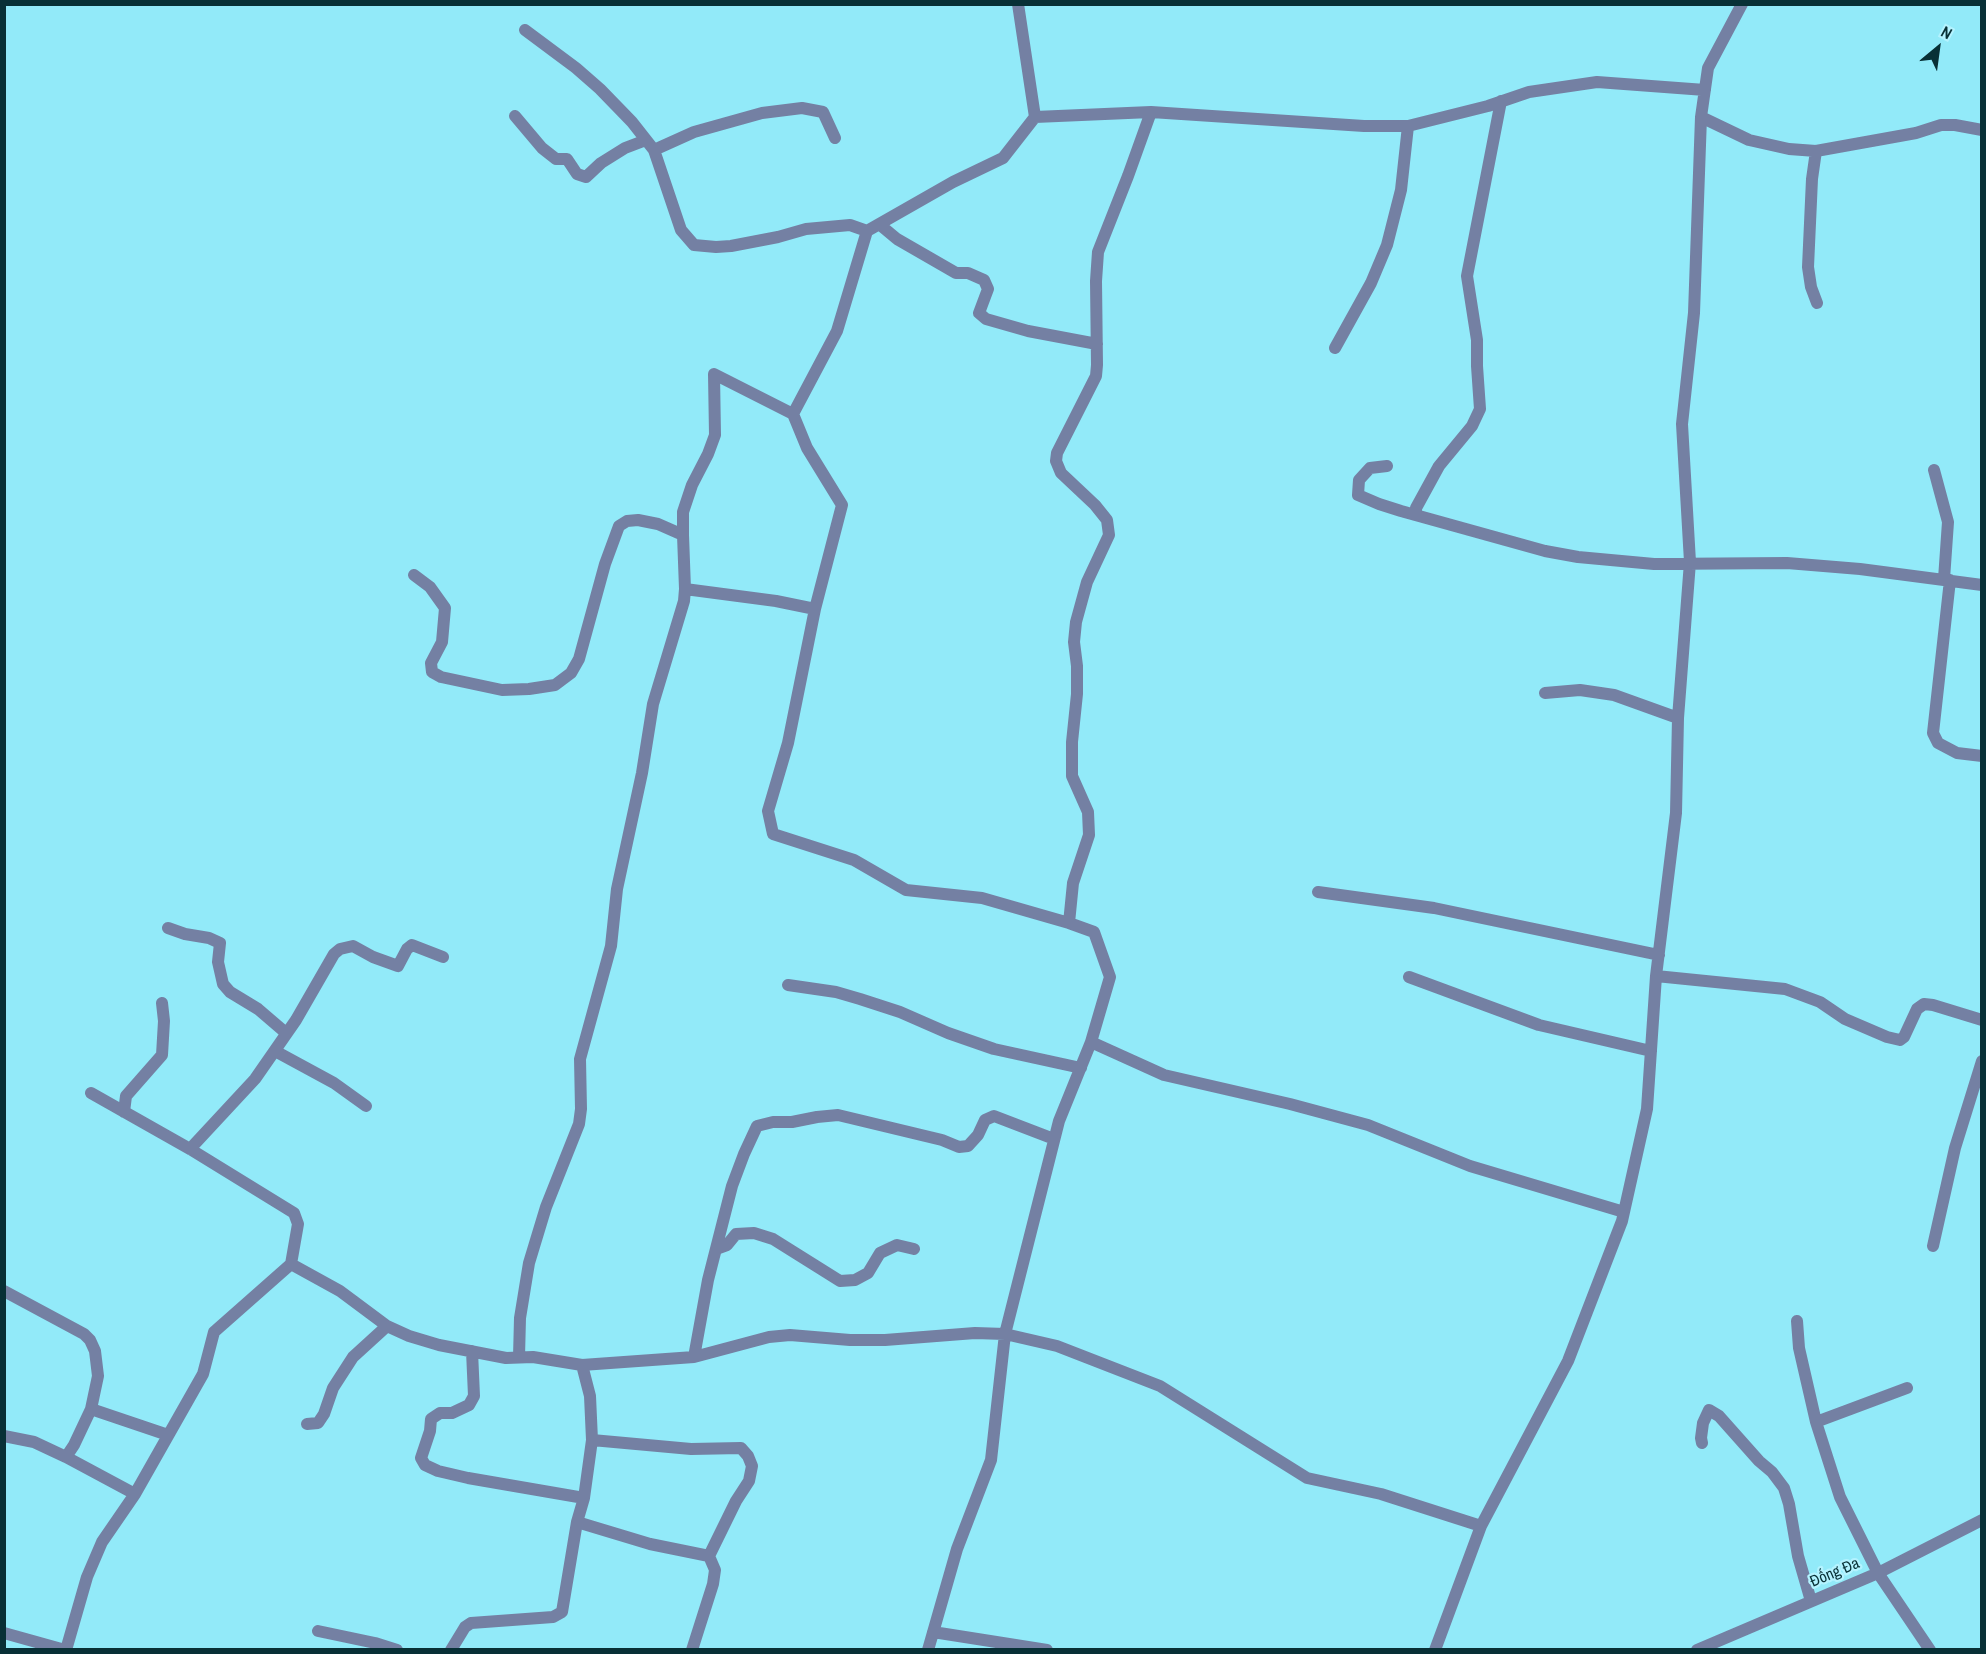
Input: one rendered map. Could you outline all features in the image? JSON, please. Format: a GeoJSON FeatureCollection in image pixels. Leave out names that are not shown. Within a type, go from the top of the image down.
{"type":"FeatureCollection","features":[{"type":"Feature","properties":{"kind":"street"},"geometry":{"type":"LineString","coordinates":[[793,414],[837,331],[867,231],[953,182],[1003,158],[1035,117],[1018,4]]}},
{"type":"Feature","properties":{"kind":"street"},"geometry":{"type":"LineString","coordinates":[[1436,1650],[1480,1526],[1568,1361],[1624,1212],[1647,1109],[1656,976],[1677,813],[1678,718],[1690,562],[1682,424],[1694,314],[1701,117],[1708,68],[1742,4]]}},
{"type":"Feature","properties":{"kind":"street"},"geometry":{"type":"LineString","coordinates":[[525,30],[576,68],[632,122],[650,145],[681,230],[694,245],[732,246],[806,229],[850,225],[867,231]]}},
{"type":"Feature","properties":{"kind":"street"},"geometry":{"type":"LineString","coordinates":[[1035,117],[1151,112],[1364,126],[1408,126],[1529,92],[1597,82],[1705,90]]}},
{"type":"Feature","properties":{"kind":"street"},"geometry":{"type":"LineString","coordinates":[[1416,515],[1416,508],[1440,466],[1472,426],[1480,409],[1477,340],[1467,276],[1501,101]]}},
{"type":"Feature","properties":{"kind":"street"},"geometry":{"type":"LineString","coordinates":[[515,116],[542,148],[556,159],[567,159],[577,174],[586,177],[601,163],[625,148],[650,145],[762,113],[802,108],[823,112],[835,138]]}},
{"type":"Feature","properties":{"kind":"street"},"geometry":{"type":"LineString","coordinates":[[1069,923],[1073,883],[1089,835],[1088,812],[1072,776],[1072,742],[1077,694],[1074,642],[1076,622],[1087,582],[1109,535],[1107,520],[1095,505],[1066,478],[1056,461],[1062,443],[1095,376],[1098,252],[1151,112]]}},
{"type":"Feature","properties":{"kind":"street"},"geometry":{"type":"LineString","coordinates":[[1701,117],[1749,140],[1790,149],[1816,151],[1916,133],[1941,125],[1982,130]]}},
{"type":"Feature","properties":{"kind":"street"},"geometry":{"type":"LineString","coordinates":[[1335,348],[1371,283],[1387,245],[1401,190],[1408,126]]}},
{"type":"Feature","properties":{"kind":"street"},"geometry":{"type":"LineString","coordinates":[[1816,151],[1812,179],[1808,267],[1811,287],[1818,303]]}},
{"type":"Feature","properties":{"kind":"street"},"geometry":{"type":"LineString","coordinates":[[879,224],[897,239],[956,273],[968,273],[984,280],[988,290],[979,313],[986,319],[1028,331],[1097,344]]}},
{"type":"Feature","properties":{"kind":"street"},"geometry":{"type":"LineString","coordinates":[[519,1357],[520,1318],[529,1263],[546,1207],[579,1124],[580,1059],[611,946],[617,889],[642,773],[653,704],[684,602],[683,512],[692,485],[715,435],[714,374],[793,414],[807,448],[842,505],[815,609],[788,744],[768,811],[773,834],[854,860],[906,890],[982,898],[1094,932],[1110,977],[1091,1042],[1054,1139],[1005,1334],[991,1460],[957,1549],[928,1650]]}},
{"type":"Feature","properties":{"kind":"street"},"geometry":{"type":"LineString","coordinates":[[1388,466],[1370,468],[1359,480],[1358,495],[1379,504],[1545,551],[1578,557],[1654,564],[1787,563],[1860,569],[1982,585]]}},
{"type":"Feature","properties":{"kind":"street"},"geometry":{"type":"LineString","coordinates":[[1934,470],[1948,522],[1947,580],[1933,734],[1938,744],[1957,753],[1982,756]]}},
{"type":"Feature","properties":{"kind":"street"},"geometry":{"type":"LineString","coordinates":[[414,575],[430,587],[445,608],[441,642],[431,663],[432,672],[502,690],[555,685],[571,673],[579,659],[605,564],[619,526],[627,521],[638,520],[658,524],[683,535]]}},
{"type":"Feature","properties":{"kind":"street"},"geometry":{"type":"LineString","coordinates":[[685,589],[776,601],[815,609]]}},
{"type":"Feature","properties":{"kind":"street"},"geometry":{"type":"LineString","coordinates":[[1545,693],[1580,690],[1614,695],[1678,718]]}},
{"type":"Feature","properties":{"kind":"street"},"geometry":{"type":"LineString","coordinates":[[1318,891],[1434,908],[1659,955]]}},
{"type":"Feature","properties":{"kind":"street"},"geometry":{"type":"LineString","coordinates":[[168,928],[220,943],[218,962],[223,984],[230,993],[258,1010],[286,1033]]}},
{"type":"Feature","properties":{"kind":"street"},"geometry":{"type":"LineString","coordinates":[[190,1149],[255,1079],[300,1015],[334,954],[340,949],[352,946],[398,966],[407,949],[412,945],[443,957]]}},
{"type":"Feature","properties":{"kind":"street"},"geometry":{"type":"LineString","coordinates":[[1656,976],[1785,989],[1821,1002],[1845,1019],[1887,1037],[1900,1040],[1904,1037],[1917,1009],[1924,1004],[1982,1020]]}},
{"type":"Feature","properties":{"kind":"street"},"geometry":{"type":"LineString","coordinates":[[1409,977],[1539,1025],[1651,1051]]}},
{"type":"Feature","properties":{"kind":"street"},"geometry":{"type":"LineString","coordinates":[[788,985],[836,992],[900,1012],[948,1033],[994,1049],[1081,1068]]}},
{"type":"Feature","properties":{"kind":"street"},"geometry":{"type":"LineString","coordinates":[[123,1112],[126,1096],[162,1055],[164,1021],[162,1003]]}},
{"type":"Feature","properties":{"kind":"street"},"geometry":{"type":"LineString","coordinates":[[1091,1042],[1164,1075],[1290,1104],[1368,1125],[1470,1166],[1624,1212]]}},
{"type":"Feature","properties":{"kind":"street"},"geometry":{"type":"LineString","coordinates":[[275,1051],[334,1083],[366,1106]]}},
{"type":"Feature","properties":{"kind":"street"},"geometry":{"type":"LineString","coordinates":[[1934,1246],[1953,1157],[1982,1061]]}},
{"type":"Feature","properties":{"kind":"street"},"geometry":{"type":"LineString","coordinates":[[4,1633],[65,1650],[94,1558],[110,1528],[135,1494],[203,1374],[216,1329],[291,1264],[298,1224],[294,1213],[190,1149],[91,1093]]}},
{"type":"Feature","properties":{"kind":"street"},"geometry":{"type":"LineString","coordinates":[[694,1358],[716,1249],[732,1186],[757,1126],[773,1122],[792,1122],[818,1116],[838,1115],[942,1140],[959,1147],[969,1146],[978,1136],[985,1120],[994,1116],[1054,1139]]}},
{"type":"Feature","properties":{"kind":"street"},"geometry":{"type":"LineString","coordinates":[[716,1249],[727,1245],[736,1234],[754,1233],[773,1239],[840,1281],[855,1280],[868,1273],[880,1253],[897,1245],[914,1249]]}},
{"type":"Feature","properties":{"kind":"street"},"geometry":{"type":"LineString","coordinates":[[291,1264],[340,1291],[387,1326],[419,1339],[506,1358],[549,1359],[582,1365],[694,1358],[769,1337],[790,1335],[850,1340],[885,1340],[975,1333],[1005,1334],[1057,1346],[1160,1386],[1307,1478],[1381,1494],[1480,1526]]}},
{"type":"Feature","properties":{"kind":"street"},"geometry":{"type":"LineString","coordinates":[[4,1292],[84,1334],[90,1340],[98,1367],[96,1386],[91,1409],[74,1445],[66,1456]]}},
{"type":"Feature","properties":{"kind":"street"},"geometry":{"type":"LineString","coordinates":[[1797,1321],[1799,1348],[1816,1422],[1840,1497],[1878,1573],[1930,1650]]}},
{"type":"Feature","properties":{"kind":"street"},"geometry":{"type":"LineString","coordinates":[[307,1424],[318,1423],[324,1414],[333,1388],[352,1357],[387,1326]]}},
{"type":"Feature","properties":{"kind":"street"},"geometry":{"type":"LineString","coordinates":[[472,1351],[474,1396],[469,1405],[452,1413],[440,1413],[431,1419],[430,1431],[421,1458],[425,1465],[448,1473],[584,1498]]}},
{"type":"Feature","properties":{"kind":"street"},"geometry":{"type":"LineString","coordinates":[[451,1650],[465,1627],[471,1623],[553,1617],[560,1614],[577,1522],[584,1498],[592,1440],[590,1396],[582,1365]]}},
{"type":"Feature","properties":{"kind":"street"},"geometry":{"type":"LineString","coordinates":[[1816,1422],[1907,1388]]}},
{"type":"Feature","properties":{"kind":"street"},"geometry":{"type":"LineString","coordinates":[[91,1409],[168,1436]]}},
{"type":"Feature","properties":{"kind":"street"},"geometry":{"type":"LineString","coordinates":[[1702,1443],[1704,1422],[1709,1410],[1719,1416],[1759,1461],[1772,1472],[1784,1488],[1798,1556],[1811,1601]]}},
{"type":"Feature","properties":{"kind":"street"},"geometry":{"type":"LineString","coordinates":[[4,1436],[34,1442],[66,1456],[135,1494]]}},
{"type":"Feature","properties":{"kind":"street"},"geometry":{"type":"LineString","coordinates":[[592,1440],[691,1449],[741,1448],[748,1456],[752,1466],[749,1481],[736,1501],[709,1556],[715,1570],[713,1584],[692,1650]]}},
{"type":"Feature","properties":{"kind":"street","name":"Đống Đa"},"geometry":{"type":"LineString","coordinates":[[1697,1650],[1878,1573],[1982,1520]]}},
{"type":"Feature","properties":{"kind":"street"},"geometry":{"type":"LineString","coordinates":[[577,1522],[650,1544],[709,1556]]}},
{"type":"Feature","properties":{"kind":"street"},"geometry":{"type":"LineString","coordinates":[[318,1631],[397,1650]]}},
{"type":"Feature","properties":{"kind":"street"},"geometry":{"type":"LineString","coordinates":[[933,1632],[1047,1650]]}}]}
